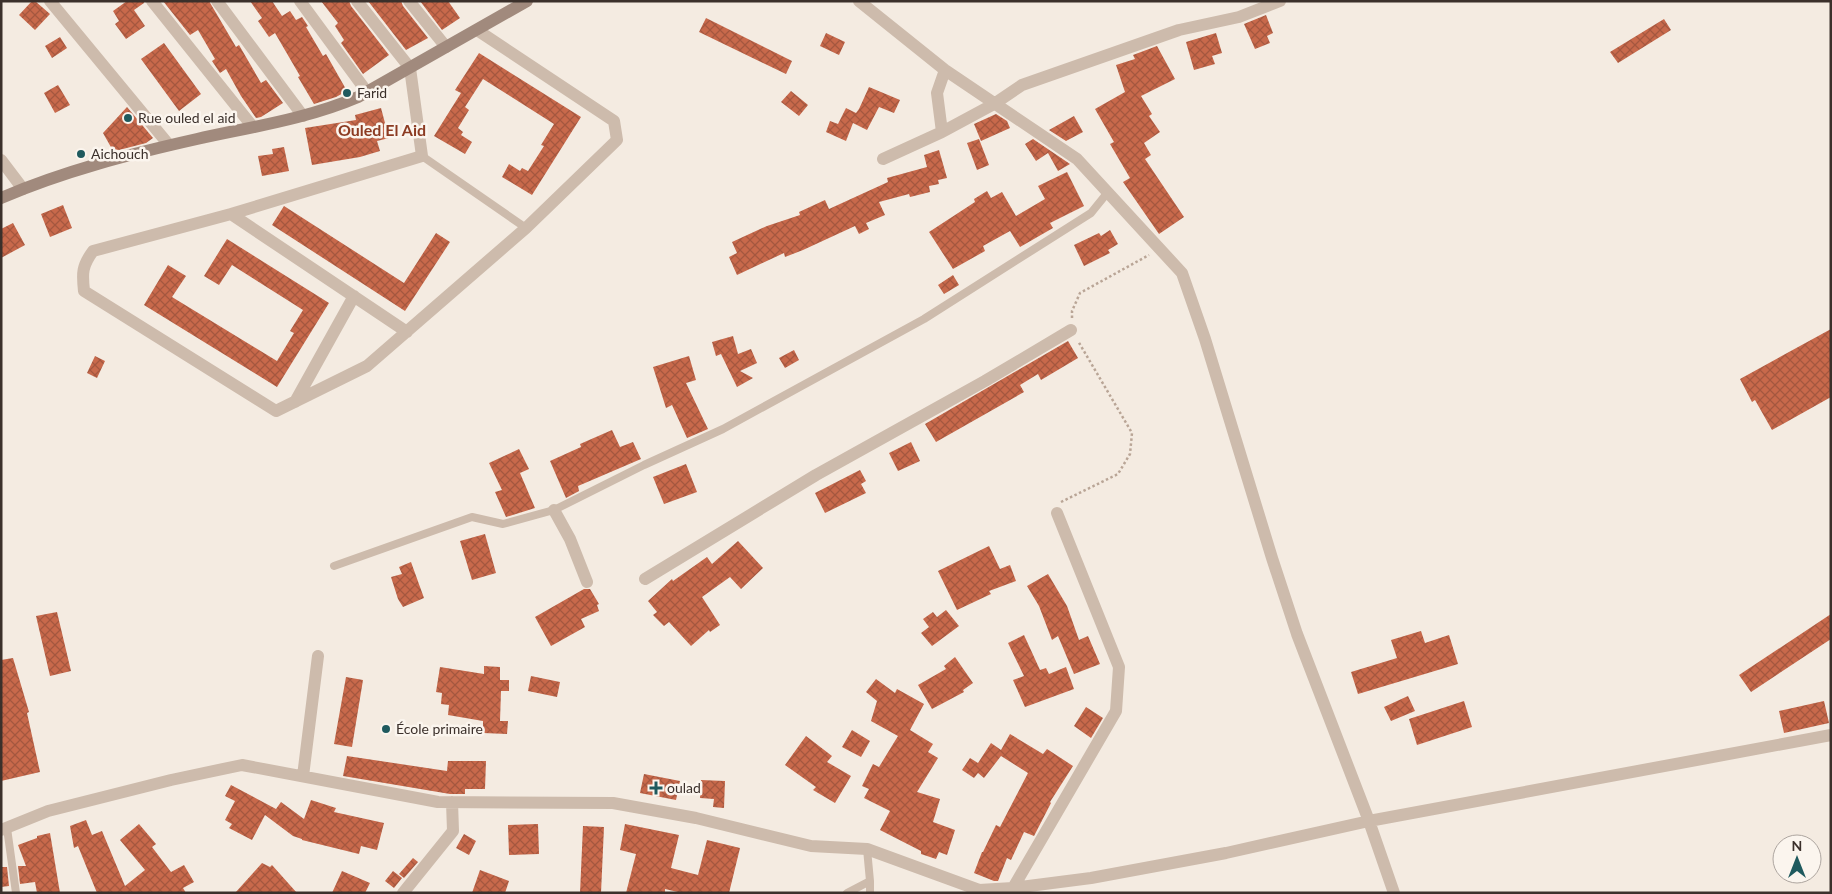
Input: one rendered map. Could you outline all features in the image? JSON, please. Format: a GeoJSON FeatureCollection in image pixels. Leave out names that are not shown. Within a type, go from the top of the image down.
{"type":"FeatureCollection","features":[{"type":"Feature","properties":{"kind":"street"},"geometry":{"type":"LineString","coordinates":[[50,1],[169,145]]}},
{"type":"Feature","properties":{"kind":"street"},"geometry":{"type":"LineString","coordinates":[[152,1],[253,127]]}},
{"type":"Feature","properties":{"kind":"street"},"geometry":{"type":"LineString","coordinates":[[217,1],[303,116]]}},
{"type":"Feature","properties":{"kind":"street"},"geometry":{"type":"LineString","coordinates":[[300,1],[367,92]]}},
{"type":"Feature","properties":{"kind":"street"},"geometry":{"type":"LineString","coordinates":[[357,1],[410,68],[422,156],[230,214],[93,251],[84,264],[84,291],[276,412],[367,366],[526,228],[617,140],[614,121],[477,30]]}},
{"type":"Feature","properties":{"kind":"street"},"geometry":{"type":"LineString","coordinates":[[409,1],[446,47]]}},
{"type":"Feature","properties":{"kind":"street"},"geometry":{"type":"LineString","coordinates":[[1,198],[85,167],[169,145],[303,116],[343,103],[367,92],[528,1]]}},
{"type":"Feature","properties":{"kind":"street"},"geometry":{"type":"LineString","coordinates":[[859,1],[945,70],[1077,159],[1182,273],[1297,634],[1369,821],[1394,893]]}},
{"type":"Feature","properties":{"kind":"street"},"geometry":{"type":"LineString","coordinates":[[883,159],[942,132],[994,104],[1022,85],[1179,30],[1240,17],[1280,1]]}},
{"type":"Feature","properties":{"kind":"street"},"geometry":{"type":"LineString","coordinates":[[942,132],[936,93],[945,70]]}},
{"type":"Feature","properties":{"kind":"street"},"geometry":{"type":"LineString","coordinates":[[1,160],[23,189]]}},
{"type":"Feature","properties":{"kind":"street"},"geometry":{"type":"LineString","coordinates":[[230,214],[407,332]]}},
{"type":"Feature","properties":{"kind":"street"},"geometry":{"type":"LineString","coordinates":[[295,402],[354,296]]}},
{"type":"Feature","properties":{"kind":"street"},"geometry":{"type":"LineString","coordinates":[[645,579],[816,475],[1072,330]]}},
{"type":"Feature","properties":{"kind":"street"},"geometry":{"type":"LineString","coordinates":[[554,510],[570,539],[587,582]]}},
{"type":"Feature","properties":{"kind":"street"},"geometry":{"type":"LineString","coordinates":[[1013,888],[1116,711],[1119,667],[1057,513]]}},
{"type":"Feature","properties":{"kind":"street"},"geometry":{"type":"LineString","coordinates":[[303,776],[318,656]]}},
{"type":"Feature","properties":{"kind":"street"},"geometry":{"type":"LineString","coordinates":[[4,829],[48,811],[171,780],[242,765],[438,802],[613,803],[696,818],[811,846],[867,849],[979,890],[1013,888],[1091,878],[1216,855],[1369,821],[1831,735]]}},
{"type":"Feature","properties":{"kind":"street"},"geometry":{"type":"LineString","coordinates":[[403,893],[453,831],[452,802]]}},
{"type":"Feature","properties":{"kind":"lane"},"geometry":{"type":"LineString","coordinates":[[422,156],[526,228]]}},
{"type":"Feature","properties":{"kind":"lane"},"geometry":{"type":"LineString","coordinates":[[334,566],[472,517],[503,524],[554,510],[644,465],[723,429],[924,319],[1091,213],[1108,192]]}},
{"type":"Feature","properties":{"kind":"lane"},"geometry":{"type":"LineString","coordinates":[[4,829],[16,893]]}},
{"type":"Feature","properties":{"kind":"lane"},"geometry":{"type":"LineString","coordinates":[[867,849],[870,893]]}},
{"type":"Feature","properties":{"kind":"lane"},"geometry":{"type":"LineString","coordinates":[[847,893],[870,881]]}},
{"type":"Feature","properties":{"kind":"path"},"geometry":{"type":"LineString","coordinates":[[1057,513],[1062,500],[1118,474],[1130,454],[1132,433],[1072,330],[1072,311],[1080,293],[1160,249]]}},
{"type":"Feature","properties":{"kind":"building"},"geometry":{"type":"Polygon","coordinates":[[[32,1],[35,1],[50,14],[35,30],[19,15],[32,1]]]}},
{"type":"Feature","properties":{"kind":"building"},"geometry":{"type":"Polygon","coordinates":[[[127,1],[144,1],[134,10],[145,26],[126,39],[115,24],[119,21],[113,11],[127,1]]]}},
{"type":"Feature","properties":{"kind":"building"},"geometry":{"type":"Polygon","coordinates":[[[163,1],[209,1],[236,47],[239,45],[261,83],[266,80],[283,103],[261,117],[256,118],[226,69],[220,73],[212,61],[215,59],[198,30],[190,35],[163,1]]]}},
{"type":"Feature","properties":{"kind":"building"},"geometry":{"type":"Polygon","coordinates":[[[250,1],[272,1],[282,16],[290,11],[296,20],[302,17],[323,56],[326,54],[347,91],[336,97],[314,104],[275,33],[269,37],[258,21],[262,18],[250,1]]]}},
{"type":"Feature","properties":{"kind":"building"},"geometry":{"type":"Polygon","coordinates":[[[321,1],[349,1],[389,55],[363,74],[341,43],[344,40],[335,26],[338,23],[321,1]]]}},
{"type":"Feature","properties":{"kind":"building"},"geometry":{"type":"Polygon","coordinates":[[[368,1],[401,1],[428,38],[406,50],[368,1]]]}},
{"type":"Feature","properties":{"kind":"building"},"geometry":{"type":"Polygon","coordinates":[[[420,1],[448,1],[460,18],[442,30],[420,1]]]}},
{"type":"Feature","properties":{"kind":"building"},"geometry":{"type":"Polygon","coordinates":[[[1266,15],[1273,33],[1267,36],[1270,43],[1255,49],[1244,24],[1266,15]]]}},
{"type":"Feature","properties":{"kind":"building"},"geometry":{"type":"Polygon","coordinates":[[[706,18],[792,61],[786,74],[699,32],[706,18]]]}},
{"type":"Feature","properties":{"kind":"building"},"geometry":{"type":"Polygon","coordinates":[[[1664,19],[1671,30],[1618,63],[1610,52],[1664,19]]]}},
{"type":"Feature","properties":{"kind":"building"},"geometry":{"type":"Polygon","coordinates":[[[826,33],[845,42],[839,55],[820,46],[826,33]]]}},
{"type":"Feature","properties":{"kind":"building"},"geometry":{"type":"Polygon","coordinates":[[[1216,33],[1222,53],[1212,56],[1215,64],[1194,70],[1186,42],[1216,33]]]}},
{"type":"Feature","properties":{"kind":"building"},"geometry":{"type":"Polygon","coordinates":[[[60,37],[67,48],[52,58],[45,46],[60,37]]]}},
{"type":"Feature","properties":{"kind":"building"},"geometry":{"type":"Polygon","coordinates":[[[164,43],[201,94],[179,111],[141,59],[164,43]]]}},
{"type":"Feature","properties":{"kind":"building"},"geometry":{"type":"Polygon","coordinates":[[[1157,46],[1175,79],[1141,96],[1152,114],[1149,116],[1160,132],[1144,143],[1151,155],[1145,159],[1184,217],[1159,234],[1123,182],[1130,178],[1110,144],[1114,142],[1095,109],[1125,92],[1116,65],[1135,59],[1133,55],[1157,46]]]}},
{"type":"Feature","properties":{"kind":"building"},"geometry":{"type":"Polygon","coordinates":[[[479,53],[581,117],[532,195],[502,177],[509,164],[520,171],[522,168],[528,171],[544,146],[541,145],[554,124],[483,79],[465,107],[469,110],[458,128],[463,132],[461,135],[472,142],[465,154],[434,136],[461,93],[455,90],[479,53]]]}},
{"type":"Feature","properties":{"kind":"building"},"geometry":{"type":"Polygon","coordinates":[[[58,85],[70,105],[55,113],[44,93],[58,85]]]}},
{"type":"Feature","properties":{"kind":"building"},"geometry":{"type":"Polygon","coordinates":[[[869,87],[900,100],[894,113],[879,107],[867,130],[853,123],[846,141],[826,132],[830,121],[838,124],[846,108],[856,113],[869,87]]]}},
{"type":"Feature","properties":{"kind":"building"},"geometry":{"type":"Polygon","coordinates":[[[791,91],[808,105],[799,116],[781,102],[791,91]]]}},
{"type":"Feature","properties":{"kind":"building","name":"Rue ouled el aid"},"geometry":{"type":"Polygon","coordinates":[[[127,107],[153,138],[146,143],[119,150],[112,149],[103,133],[127,107]]]}},
{"type":"Feature","properties":{"kind":"building"},"geometry":{"type":"Polygon","coordinates":[[[381,108],[389,138],[377,141],[380,151],[360,157],[312,165],[305,128],[356,120],[355,115],[381,108]]]}},
{"type":"Feature","properties":{"kind":"building"},"geometry":{"type":"Polygon","coordinates":[[[996,114],[1007,121],[1010,128],[981,141],[974,124],[996,114]]]}},
{"type":"Feature","properties":{"kind":"building"},"geometry":{"type":"Polygon","coordinates":[[[1074,116],[1083,132],[1066,141],[1049,130],[1074,116]]]}},
{"type":"Feature","properties":{"kind":"building"},"geometry":{"type":"Polygon","coordinates":[[[979,139],[989,165],[977,170],[967,143],[979,139]]]}},
{"type":"Feature","properties":{"kind":"building"},"geometry":{"type":"Polygon","coordinates":[[[1033,139],[1070,164],[1058,171],[1048,153],[1036,161],[1025,144],[1033,139]]]}},
{"type":"Feature","properties":{"kind":"building"},"geometry":{"type":"Polygon","coordinates":[[[284,147],[289,171],[262,176],[258,156],[273,154],[272,149],[284,147]]]}},
{"type":"Feature","properties":{"kind":"building"},"geometry":{"type":"Polygon","coordinates":[[[939,150],[947,178],[938,180],[939,184],[929,186],[930,192],[910,197],[909,194],[879,202],[885,215],[866,223],[869,229],[859,234],[855,226],[785,257],[784,253],[737,275],[729,257],[737,253],[732,242],[767,226],[800,215],[799,212],[825,200],[829,209],[888,182],[887,178],[927,167],[924,155],[939,150]]]}},
{"type":"Feature","properties":{"kind":"building"},"geometry":{"type":"Polygon","coordinates":[[[1067,172],[1084,206],[1050,223],[1053,228],[1020,247],[1010,231],[983,246],[985,251],[953,269],[929,232],[975,202],[974,199],[987,191],[991,198],[1002,192],[1016,216],[1045,199],[1038,186],[1067,172]]]}},
{"type":"Feature","properties":{"kind":"building"},"geometry":{"type":"Polygon","coordinates":[[[63,205],[72,228],[50,237],[41,214],[63,205]]]}},
{"type":"Feature","properties":{"kind":"building"},"geometry":{"type":"Polygon","coordinates":[[[284,206],[404,283],[436,233],[450,242],[405,311],[272,225],[284,206]]]}},
{"type":"Feature","properties":{"kind":"building"},"geometry":{"type":"Polygon","coordinates":[[[13,223],[25,245],[1,258],[1,229],[13,223]]]}},
{"type":"Feature","properties":{"kind":"building"},"geometry":{"type":"Polygon","coordinates":[[[1110,230],[1118,244],[1108,250],[1110,253],[1084,266],[1074,245],[1099,233],[1101,236],[1110,230]]]}},
{"type":"Feature","properties":{"kind":"building"},"geometry":{"type":"Polygon","coordinates":[[[227,239],[329,303],[277,387],[144,305],[168,265],[186,276],[172,297],[277,361],[294,333],[290,331],[303,310],[232,265],[219,285],[204,276],[227,239]]]}},
{"type":"Feature","properties":{"kind":"building"},"geometry":{"type":"Polygon","coordinates":[[[953,275],[959,285],[944,294],[938,285],[953,275]]]}},
{"type":"Feature","properties":{"kind":"building"},"geometry":{"type":"Polygon","coordinates":[[[1831,329],[1831,397],[1772,430],[1755,400],[1752,402],[1740,379],[1831,329]]]}},
{"type":"Feature","properties":{"kind":"building"},"geometry":{"type":"Polygon","coordinates":[[[733,336],[738,354],[751,349],[757,363],[740,371],[753,378],[737,387],[721,354],[716,356],[712,342],[733,336]]]}},
{"type":"Feature","properties":{"kind":"building"},"geometry":{"type":"Polygon","coordinates":[[[1068,341],[1078,358],[1041,380],[1038,374],[1020,385],[1024,392],[936,442],[925,424],[1068,341]]]}},
{"type":"Feature","properties":{"kind":"building"},"geometry":{"type":"Polygon","coordinates":[[[794,350],[799,360],[785,368],[779,358],[794,350]]]}},
{"type":"Feature","properties":{"kind":"building"},"geometry":{"type":"Polygon","coordinates":[[[95,356],[105,361],[97,378],[87,373],[95,356]]]}},
{"type":"Feature","properties":{"kind":"building"},"geometry":{"type":"Polygon","coordinates":[[[689,356],[696,380],[686,383],[708,429],[687,438],[672,405],[666,408],[653,367],[689,356]]]}},
{"type":"Feature","properties":{"kind":"building"},"geometry":{"type":"Polygon","coordinates":[[[612,430],[620,447],[633,442],[641,459],[578,486],[579,491],[566,498],[550,461],[581,447],[580,444],[612,430]]]}},
{"type":"Feature","properties":{"kind":"building"},"geometry":{"type":"Polygon","coordinates":[[[911,442],[920,461],[898,471],[889,453],[911,442]]]}},
{"type":"Feature","properties":{"kind":"building"},"geometry":{"type":"Polygon","coordinates":[[[519,449],[529,469],[520,473],[535,508],[506,517],[495,492],[502,490],[489,463],[519,449]]]}},
{"type":"Feature","properties":{"kind":"building"},"geometry":{"type":"Polygon","coordinates":[[[686,464],[697,492],[664,504],[653,477],[686,464]]]}},
{"type":"Feature","properties":{"kind":"building"},"geometry":{"type":"Polygon","coordinates":[[[860,470],[866,481],[861,484],[866,493],[825,513],[815,493],[860,470]]]}},
{"type":"Feature","properties":{"kind":"building"},"geometry":{"type":"Polygon","coordinates":[[[485,534],[496,573],[472,580],[460,541],[485,534]]]}},
{"type":"Feature","properties":{"kind":"building"},"geometry":{"type":"Polygon","coordinates":[[[738,541],[763,568],[741,589],[730,577],[702,597],[720,625],[710,632],[709,630],[691,646],[669,622],[664,626],[653,615],[657,612],[648,601],[672,579],[673,581],[707,557],[712,564],[738,541]]]}},
{"type":"Feature","properties":{"kind":"building"},"geometry":{"type":"Polygon","coordinates":[[[989,546],[1000,569],[1010,565],[1016,581],[989,591],[991,594],[957,610],[938,571],[989,546]]]}},
{"type":"Feature","properties":{"kind":"building"},"geometry":{"type":"Polygon","coordinates":[[[411,562],[424,598],[403,607],[398,599],[391,577],[402,574],[399,567],[411,562]]]}},
{"type":"Feature","properties":{"kind":"building"},"geometry":{"type":"Polygon","coordinates":[[[1048,574],[1067,606],[1079,640],[1088,636],[1100,664],[1074,674],[1058,636],[1052,640],[1039,606],[1027,586],[1048,574]]]}},
{"type":"Feature","properties":{"kind":"building"},"geometry":{"type":"Polygon","coordinates":[[[584,589],[590,589],[599,604],[597,605],[599,611],[581,619],[585,627],[551,646],[535,617],[584,589]]]}},
{"type":"Feature","properties":{"kind":"building"},"geometry":{"type":"Polygon","coordinates":[[[946,610],[959,626],[932,646],[921,633],[929,627],[923,619],[933,612],[937,617],[946,610]]]}},
{"type":"Feature","properties":{"kind":"building"},"geometry":{"type":"Polygon","coordinates":[[[57,612],[71,671],[50,676],[36,616],[57,612]]]}},
{"type":"Feature","properties":{"kind":"building"},"geometry":{"type":"Polygon","coordinates":[[[1831,614],[1831,639],[1751,692],[1739,675],[1831,614]]]}},
{"type":"Feature","properties":{"kind":"building"},"geometry":{"type":"Polygon","coordinates":[[[1421,631],[1425,643],[1449,635],[1458,664],[1358,694],[1351,672],[1397,658],[1391,640],[1421,631]]]}},
{"type":"Feature","properties":{"kind":"building"},"geometry":{"type":"Polygon","coordinates":[[[1024,635],[1040,670],[1046,668],[1049,674],[1066,667],[1074,689],[1025,707],[1013,680],[1024,676],[1008,643],[1024,635]]]}},
{"type":"Feature","properties":{"kind":"building"},"geometry":{"type":"Polygon","coordinates":[[[955,657],[973,683],[963,690],[964,692],[932,709],[918,685],[946,669],[944,666],[955,657]]]}},
{"type":"Feature","properties":{"kind":"building"},"geometry":{"type":"Polygon","coordinates":[[[13,658],[29,712],[27,713],[40,772],[1,781],[1,660],[13,658]]]}},
{"type":"Feature","properties":{"kind":"building"},"geometry":{"type":"Polygon","coordinates":[[[484,666],[500,667],[500,680],[509,680],[509,691],[501,691],[500,721],[508,721],[507,734],[483,733],[483,721],[448,715],[449,705],[441,704],[442,693],[436,692],[440,667],[484,674],[484,666]]]}},
{"type":"Feature","properties":{"kind":"building"},"geometry":{"type":"Polygon","coordinates":[[[531,676],[560,682],[557,697],[528,691],[531,676]]]}},
{"type":"Feature","properties":{"kind":"building"},"geometry":{"type":"Polygon","coordinates":[[[346,677],[363,680],[352,747],[334,744],[346,677]]]}},
{"type":"Feature","properties":{"kind":"building"},"geometry":{"type":"Polygon","coordinates":[[[876,679],[895,693],[897,689],[924,704],[910,730],[933,744],[928,752],[938,758],[917,792],[940,799],[933,822],[955,830],[947,855],[939,852],[936,859],[921,854],[921,851],[880,830],[890,811],[864,798],[869,789],[862,786],[873,764],[879,767],[898,736],[871,721],[877,701],[866,692],[876,679]]]}},
{"type":"Feature","properties":{"kind":"building"},"geometry":{"type":"Polygon","coordinates":[[[1408,696],[1415,711],[1391,721],[1384,707],[1408,696]]]}},
{"type":"Feature","properties":{"kind":"building"},"geometry":{"type":"Polygon","coordinates":[[[1464,701],[1472,727],[1417,745],[1409,719],[1464,701]]]}},
{"type":"Feature","properties":{"kind":"building"},"geometry":{"type":"Polygon","coordinates":[[[1824,701],[1829,723],[1784,733],[1779,711],[1824,701]]]}},
{"type":"Feature","properties":{"kind":"building"},"geometry":{"type":"Polygon","coordinates":[[[1086,707],[1103,718],[1091,738],[1074,726],[1086,707]]]}},
{"type":"Feature","properties":{"kind":"building"},"geometry":{"type":"Polygon","coordinates":[[[852,730],[870,741],[861,757],[842,747],[852,730]]]}},
{"type":"Feature","properties":{"kind":"building"},"geometry":{"type":"Polygon","coordinates":[[[1010,734],[1043,754],[1047,749],[1073,766],[1050,802],[1034,836],[1024,832],[1011,860],[1007,858],[998,881],[994,881],[974,873],[996,825],[1000,827],[1028,773],[1001,756],[984,778],[978,773],[974,778],[962,770],[970,758],[978,763],[991,743],[1001,750],[1010,734]]]}},
{"type":"Feature","properties":{"kind":"building"},"geometry":{"type":"Polygon","coordinates":[[[806,736],[832,756],[827,762],[851,776],[835,803],[813,790],[816,787],[785,765],[806,736]]]}},
{"type":"Feature","properties":{"kind":"building"},"geometry":{"type":"Polygon","coordinates":[[[347,756],[447,771],[448,761],[486,761],[485,789],[465,789],[465,794],[450,794],[343,776],[347,756]]]}},
{"type":"Feature","properties":{"kind":"building"},"geometry":{"type":"Polygon","coordinates":[[[644,774],[680,781],[676,800],[640,793],[644,774]]]}},
{"type":"Feature","properties":{"kind":"building"},"geometry":{"type":"Polygon","coordinates":[[[701,780],[725,781],[724,808],[713,807],[714,799],[700,798],[701,780]]]}},
{"type":"Feature","properties":{"kind":"building"},"geometry":{"type":"Polygon","coordinates":[[[231,785],[276,809],[281,802],[304,819],[311,800],[336,808],[334,812],[384,823],[377,850],[361,846],[359,854],[302,840],[293,836],[265,815],[252,840],[229,828],[232,824],[225,820],[235,801],[225,796],[231,785]]]}},
{"type":"Feature","properties":{"kind":"building"},"geometry":{"type":"Polygon","coordinates":[[[86,820],[92,835],[102,831],[125,886],[145,870],[120,840],[139,824],[156,844],[152,847],[171,872],[184,865],[194,882],[183,888],[186,893],[97,893],[78,846],[74,848],[70,826],[86,820]]]}},
{"type":"Feature","properties":{"kind":"building"},"geometry":{"type":"Polygon","coordinates":[[[538,824],[539,854],[509,855],[508,825],[538,824]]]}},
{"type":"Feature","properties":{"kind":"building"},"geometry":{"type":"Polygon","coordinates":[[[625,824],[679,835],[671,868],[698,875],[707,840],[740,848],[729,893],[682,893],[665,889],[665,893],[626,893],[636,854],[620,850],[625,824]]]}},
{"type":"Feature","properties":{"kind":"building"},"geometry":{"type":"Polygon","coordinates":[[[583,826],[604,827],[601,893],[580,893],[583,826]]]}},
{"type":"Feature","properties":{"kind":"building"},"geometry":{"type":"Polygon","coordinates":[[[50,833],[60,893],[37,893],[35,882],[20,884],[18,866],[26,866],[18,845],[37,838],[37,836],[50,833]]]}},
{"type":"Feature","properties":{"kind":"building"},"geometry":{"type":"Polygon","coordinates":[[[464,834],[476,841],[469,855],[456,848],[464,834]]]}},
{"type":"Feature","properties":{"kind":"building"},"geometry":{"type":"Polygon","coordinates":[[[413,858],[418,862],[404,878],[399,874],[413,858]]]}},
{"type":"Feature","properties":{"kind":"building"},"geometry":{"type":"Polygon","coordinates":[[[262,863],[270,867],[272,865],[297,893],[235,893],[262,863]]]}},
{"type":"Feature","properties":{"kind":"building"},"geometry":{"type":"Polygon","coordinates":[[[1,867],[7,867],[9,886],[1,887],[1,867]]]}},
{"type":"Feature","properties":{"kind":"building"},"geometry":{"type":"Polygon","coordinates":[[[480,870],[509,881],[505,893],[472,893],[480,870]]]}},
{"type":"Feature","properties":{"kind":"building"},"geometry":{"type":"Polygon","coordinates":[[[342,871],[370,883],[365,893],[332,893],[342,871]]]}},
{"type":"Feature","properties":{"kind":"building"},"geometry":{"type":"Polygon","coordinates":[[[393,871],[402,878],[394,888],[385,881],[393,871]]]}},
{"type":"Feature","properties":{"kind":"place","name":"Farid"},"geometry":{"type":"Point","coordinates":[347,93]}},
{"type":"Feature","properties":{"kind":"place","name":"Rue ouled el aid"},"geometry":{"type":"Point","coordinates":[128,118]}},
{"type":"Feature","properties":{"kind":"place","name":"Aichouch"},"geometry":{"type":"Point","coordinates":[81,154]}},
{"type":"Feature","properties":{"kind":"place","name":"École primaire"},"geometry":{"type":"Point","coordinates":[386,729]}},
{"type":"Feature","properties":{"kind":"place","name":"oulad"},"geometry":{"type":"Point","coordinates":[656,788]}},
{"type":"Feature","properties":{"kind":"district","name":"Ouled El Aid"},"geometry":{"type":"Point","coordinates":[382,130]}}]}
